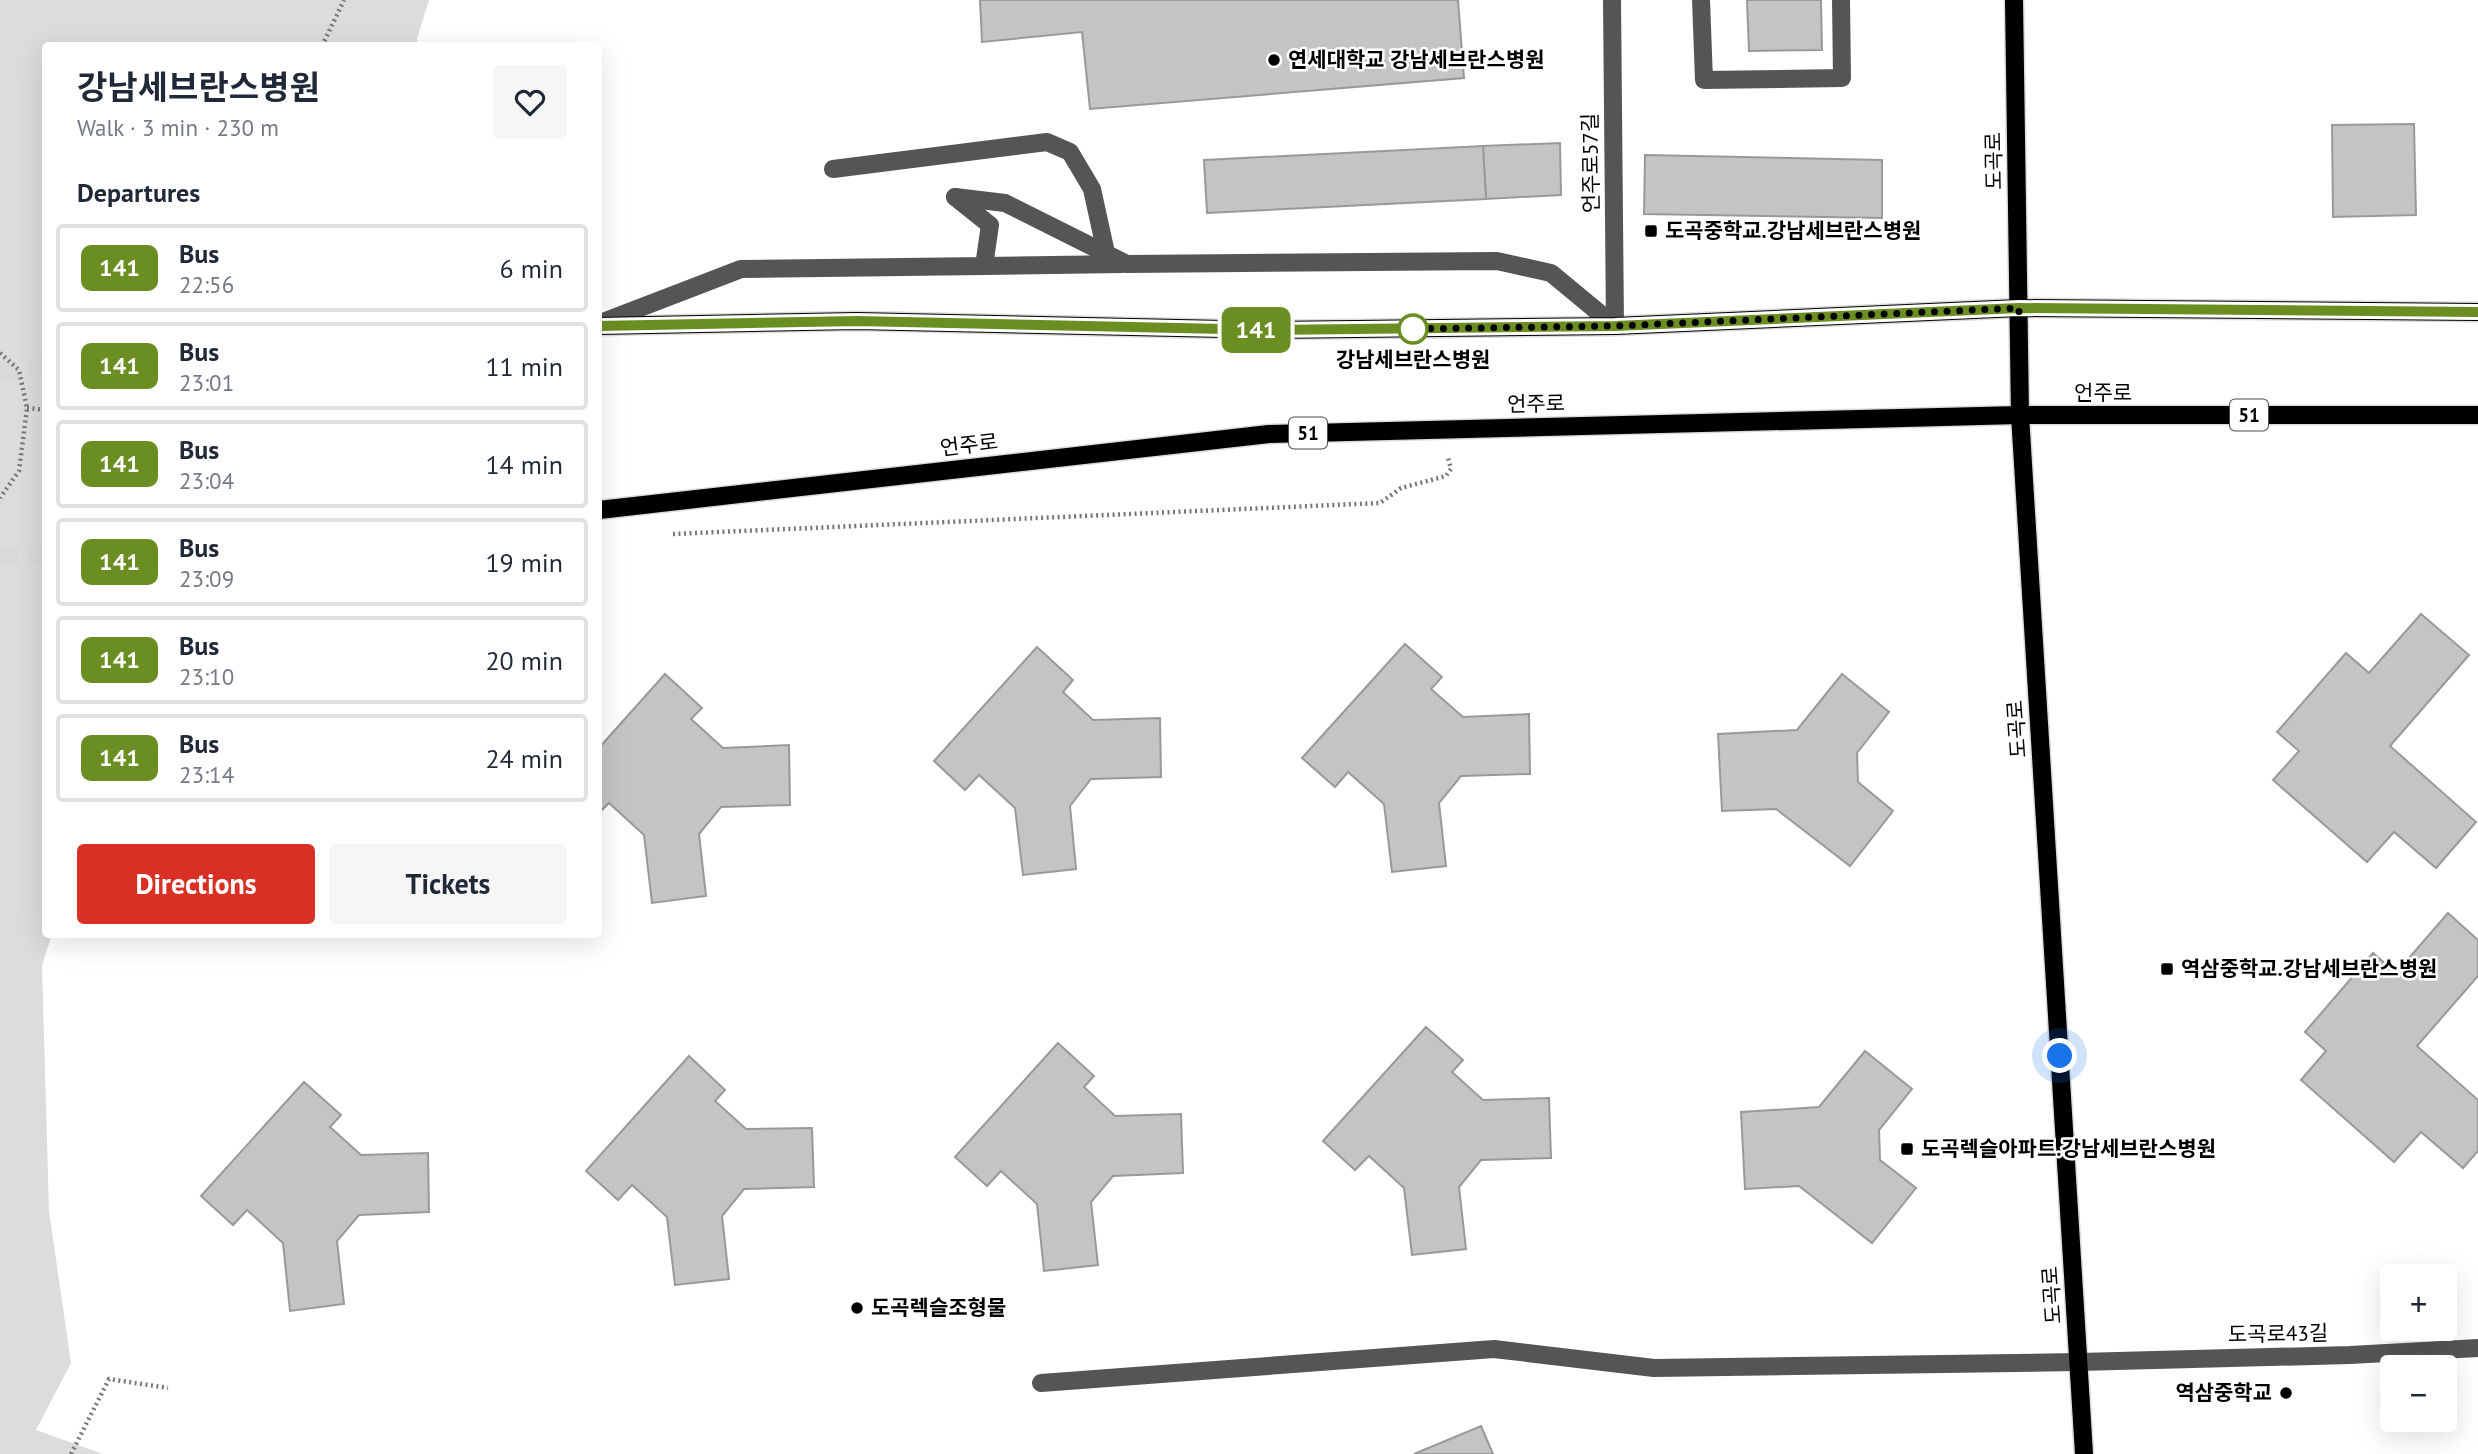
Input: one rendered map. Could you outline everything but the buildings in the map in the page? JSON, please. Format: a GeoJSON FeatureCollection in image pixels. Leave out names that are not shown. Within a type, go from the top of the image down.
{"type":"FeatureCollection","features":[{"type":"Feature","properties":{"kind":"main road","name":"도곡로"},"geometry":{"type":"LineString","coordinates":[[2014,0],[2020,415],[2084,1454]]}},
{"type":"Feature","properties":{"kind":"main road"},"geometry":{"type":"LineString","coordinates":[[602,325],[857,321],[1270,330],[1615,326],[2019,308],[2478,312]]}},
{"type":"Feature","properties":{"kind":"main road","name":"언주로"},"geometry":{"type":"LineString","coordinates":[[602,510],[1269,433],[2020,415],[2478,415]]}},
{"type":"Feature","properties":{"kind":"street","name":"언주로57길"},"geometry":{"type":"LineString","coordinates":[[1612,0],[1615,326]]}},
{"type":"Feature","properties":{"kind":"street"},"geometry":{"type":"LineString","coordinates":[[1701,0],[1704,80],[1842,78],[1841,0]]}},
{"type":"Feature","properties":{"kind":"street"},"geometry":{"type":"LineString","coordinates":[[833,169],[1047,142],[1070,152],[1092,189],[1106,253]]}},
{"type":"Feature","properties":{"kind":"street"},"geometry":{"type":"LineString","coordinates":[[984,266],[990,225],[955,197],[1005,204],[1127,264]]}},
{"type":"Feature","properties":{"kind":"street"},"geometry":{"type":"LineString","coordinates":[[602,323],[741,270],[1497,261],[1551,273],[1615,326]]}},
{"type":"Feature","properties":{"kind":"street","name":"도곡로43길"},"geometry":{"type":"LineString","coordinates":[[1041,1383],[1494,1349],[1654,1368],[2078,1362],[2350,1355],[2478,1348]]}},
{"type":"Feature","properties":{"kind":"path"},"geometry":{"type":"LineString","coordinates":[[324,42],[344,0]]}},
{"type":"Feature","properties":{"kind":"path"},"geometry":{"type":"LineString","coordinates":[[0,353],[19,370],[27,408],[19,471],[0,498]]}},
{"type":"Feature","properties":{"kind":"path"},"geometry":{"type":"LineString","coordinates":[[27,408],[42,410]]}},
{"type":"Feature","properties":{"kind":"path"},"geometry":{"type":"LineString","coordinates":[[666,535],[1380,503],[1401,488],[1446,476],[1451,469],[1447,453]]}},
{"type":"Feature","properties":{"kind":"path"},"geometry":{"type":"LineString","coordinates":[[71,1454],[110,1379],[168,1388]]}},
{"type":"Feature","properties":{"kind":"shaded area"},"geometry":{"type":"Polygon","coordinates":[[[0,0],[429,0],[418,42],[42,42],[42,938],[51,938],[42,965],[49,1211],[71,1363],[36,1430],[103,1454],[0,1454],[0,0]]]}},
{"type":"Feature","properties":{"kind":"tunnel"},"geometry":{"type":"LineString","coordinates":[[0,371],[42,367]]}},
{"type":"Feature","properties":{"kind":"tunnel"},"geometry":{"type":"LineString","coordinates":[[0,557],[42,553]]}},
{"type":"Feature","properties":{"kind":"bus line","name":"141"},"geometry":{"type":"LineString","coordinates":[[602,326],[857,321],[1270,330],[1615,326],[2019,308],[2478,312]]}},
{"type":"Feature","properties":{"kind":"place","name":"연세대학교 강남세브란스병원"},"geometry":{"type":"Point","coordinates":[1274,60]}},
{"type":"Feature","properties":{"kind":"place","name":"도곡중학교.강남세브란스병원"},"geometry":{"type":"Point","coordinates":[1651,231]}},
{"type":"Feature","properties":{"kind":"place","name":"강남세브란스병원"},"geometry":{"type":"Point","coordinates":[1413,329]}},
{"type":"Feature","properties":{"kind":"place","name":"역삼중학교.강남세브란스병원"},"geometry":{"type":"Point","coordinates":[2167,969]}},
{"type":"Feature","properties":{"kind":"place","name":"도곡렉슬아파트.강남세브란스병원"},"geometry":{"type":"Point","coordinates":[1907,1149]}},
{"type":"Feature","properties":{"kind":"place","name":"도곡렉슬조형물"},"geometry":{"type":"Point","coordinates":[857,1308]}},
{"type":"Feature","properties":{"kind":"place","name":"역삼중학교"},"geometry":{"type":"Point","coordinates":[2286,1393]}},
{"type":"Feature","properties":{"kind":"route"},"geometry":{"type":"LineString","coordinates":[[1413,329],[1403,329],[1615,326],[2019,308],[2020,415],[2060,1056]]}}]}
